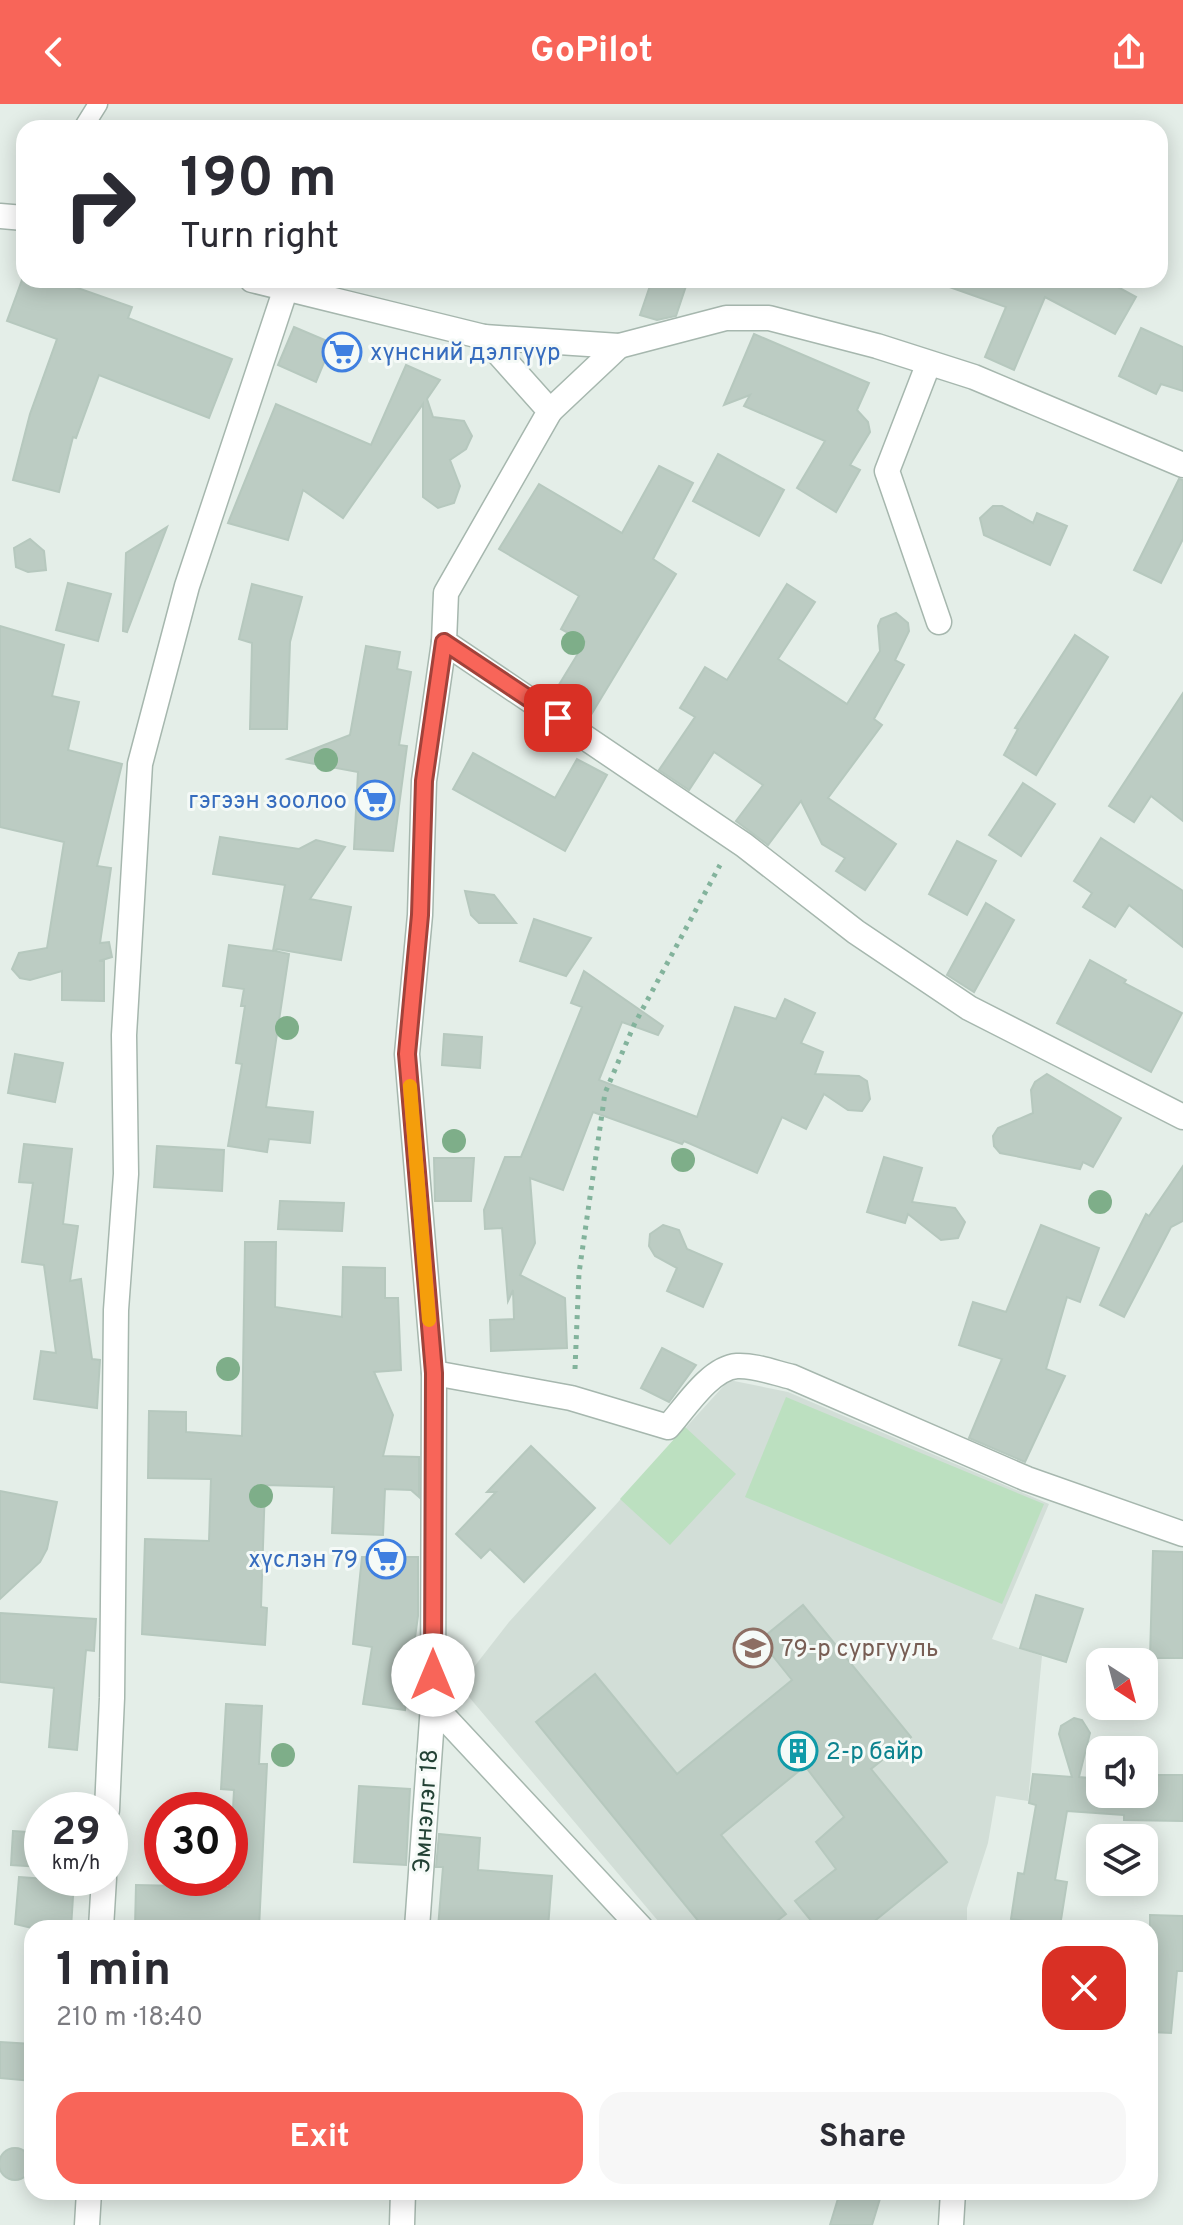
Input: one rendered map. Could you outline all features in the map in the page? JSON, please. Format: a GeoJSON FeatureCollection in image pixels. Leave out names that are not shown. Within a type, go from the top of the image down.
{"type":"FeatureCollection","features":[{"type":"Feature","properties":{"kind":"street"},"geometry":{"type":"LineString","coordinates":[[276,288],[391,311],[484,337],[619,346],[726,318],[769,318],[877,346],[928,365],[974,377],[1183,465]]}},
{"type":"Feature","properties":{"kind":"street"},"geometry":{"type":"LineString","coordinates":[[108,1792],[112,1698],[116,1310],[126,1174],[124,1035],[140,764],[187,586],[285,291]]}},
{"type":"Feature","properties":{"kind":"street"},"geometry":{"type":"LineString","coordinates":[[484,337],[550,411]]}},
{"type":"Feature","properties":{"kind":"street","name":"Эмнэлэг 18"},"geometry":{"type":"LineString","coordinates":[[418,1920],[433,1705],[434,1373],[407,1054],[420,915],[424,781],[444,642],[446,593],[550,411],[619,346]]}},
{"type":"Feature","properties":{"kind":"street"},"geometry":{"type":"LineString","coordinates":[[928,365],[887,471],[939,622]]}},
{"type":"Feature","properties":{"kind":"street"},"geometry":{"type":"LineString","coordinates":[[444,642],[734,838],[856,932],[969,1008],[1183,1117]]}},
{"type":"Feature","properties":{"kind":"street"},"geometry":{"type":"LineString","coordinates":[[434,1373],[571,1398],[668,1427],[722,1371],[735,1366],[752,1367],[792,1377],[1027,1479],[1183,1534]]}},
{"type":"Feature","properties":{"kind":"street"},"geometry":{"type":"LineString","coordinates":[[433,1705],[634,1920]]}},
{"type":"Feature","properties":{"kind":"street"},"geometry":{"type":"LineString","coordinates":[[101,1920],[103,1896]]}},
{"type":"Feature","properties":{"kind":"street"},"geometry":{"type":"LineString","coordinates":[[87,2225],[89,2200]]}},
{"type":"Feature","properties":{"kind":"street"},"geometry":{"type":"LineString","coordinates":[[402,2225],[403,2200]]}},
{"type":"Feature","properties":{"kind":"street"},"geometry":{"type":"LineString","coordinates":[[951,2225],[953,2200]]}},
{"type":"Feature","properties":{"kind":"path"},"geometry":{"type":"LineString","coordinates":[[571,1398],[578,1348],[579,1273],[605,1093],[634,1025],[734,838]]}},
{"type":"Feature","properties":{"kind":"shaded area","name":"79-р сургууль"},"geometry":{"type":"Polygon","coordinates":[[[729,1380],[788,1392],[1049,1504],[992,1639],[1042,1656],[1028,1801],[996,1796],[988,1843],[967,1908],[967,1920],[657,1920],[469,1697],[467,1676],[509,1622],[729,1380]]]}},
{"type":"Feature","properties":{"kind":"green space"},"geometry":{"type":"Polygon","coordinates":[[[786,1397],[1044,1504],[1002,1604],[745,1497],[786,1397]]]}},
{"type":"Feature","properties":{"kind":"green space"},"geometry":{"type":"Polygon","coordinates":[[[685,1427],[736,1474],[670,1545],[620,1499],[685,1427]]]}},
{"type":"Feature","properties":{"kind":"building"},"geometry":{"type":"Polygon","coordinates":[[[19,288],[78,288],[132,307],[128,318],[232,359],[209,418],[99,375],[76,438],[73,437],[59,492],[13,480],[30,414],[57,339],[7,321],[19,288]]]}},
{"type":"Feature","properties":{"kind":"building"},"geometry":{"type":"Polygon","coordinates":[[[649,288],[685,288],[676,316],[657,320],[640,315],[649,288]]]}},
{"type":"Feature","properties":{"kind":"building"},"geometry":{"type":"Polygon","coordinates":[[[952,288],[1120,288],[1136,297],[1115,334],[1045,297],[1014,370],[985,357],[1006,307],[952,288]]]}},
{"type":"Feature","properties":{"kind":"building"},"geometry":{"type":"Polygon","coordinates":[[[294,327],[332,343],[316,382],[278,365],[294,327]]]}},
{"type":"Feature","properties":{"kind":"building"},"geometry":{"type":"Polygon","coordinates":[[[1141,328],[1183,347],[1183,391],[1161,384],[1156,394],[1119,376],[1141,328]]]}},
{"type":"Feature","properties":{"kind":"building"},"geometry":{"type":"Polygon","coordinates":[[[754,334],[869,383],[857,410],[868,422],[870,432],[850,465],[860,470],[836,512],[797,488],[825,441],[744,406],[750,395],[724,405],[754,334]]]}},
{"type":"Feature","properties":{"kind":"building"},"geometry":{"type":"Polygon","coordinates":[[[406,365],[440,380],[427,399],[433,417],[464,421],[472,436],[466,449],[450,460],[460,486],[454,503],[438,508],[423,497],[423,404],[343,518],[303,490],[288,540],[228,523],[276,404],[371,445],[406,365]]]}},
{"type":"Feature","properties":{"kind":"building"},"geometry":{"type":"Polygon","coordinates":[[[718,454],[784,490],[759,536],[693,501],[718,454]]]}},
{"type":"Feature","properties":{"kind":"building"},"geometry":{"type":"Polygon","coordinates":[[[659,466],[693,483],[653,559],[676,574],[591,715],[554,693],[585,642],[561,629],[579,596],[499,549],[539,484],[622,533],[659,466]]]}},
{"type":"Feature","properties":{"kind":"building"},"geometry":{"type":"Polygon","coordinates":[[[1179,479],[1183,480],[1183,539],[1161,583],[1134,570],[1179,479]]]}},
{"type":"Feature","properties":{"kind":"building"},"geometry":{"type":"Polygon","coordinates":[[[993,506],[1002,506],[1033,523],[1037,513],[1067,526],[1050,565],[984,535],[980,518],[993,506]]]}},
{"type":"Feature","properties":{"kind":"building"},"geometry":{"type":"Polygon","coordinates":[[[167,527],[127,632],[123,631],[126,553],[167,527]]]}},
{"type":"Feature","properties":{"kind":"building"},"geometry":{"type":"Polygon","coordinates":[[[30,539],[44,551],[46,570],[28,572],[16,567],[14,548],[30,539]]]}},
{"type":"Feature","properties":{"kind":"building"},"geometry":{"type":"Polygon","coordinates":[[[68,583],[111,594],[98,641],[56,630],[68,583]]]}},
{"type":"Feature","properties":{"kind":"building"},"geometry":{"type":"Polygon","coordinates":[[[252,584],[302,597],[290,642],[287,729],[250,729],[252,643],[239,639],[252,584]]]}},
{"type":"Feature","properties":{"kind":"building"},"geometry":{"type":"Polygon","coordinates":[[[787,584],[815,602],[778,659],[847,704],[880,651],[878,626],[881,619],[896,613],[908,623],[909,631],[895,660],[904,665],[874,719],[882,725],[828,798],[896,844],[865,890],[836,871],[845,858],[822,844],[801,801],[768,845],[736,821],[763,785],[714,752],[689,790],[659,770],[695,717],[680,708],[705,667],[727,680],[787,584]]]}},
{"type":"Feature","properties":{"kind":"building"},"geometry":{"type":"Polygon","coordinates":[[[0,626],[64,645],[52,696],[79,702],[68,750],[122,764],[97,866],[111,868],[100,943],[109,942],[112,957],[99,961],[104,961],[104,1001],[62,1000],[62,971],[30,980],[20,978],[12,969],[19,953],[47,948],[64,842],[0,827],[0,626]]]}},
{"type":"Feature","properties":{"kind":"building"},"geometry":{"type":"Polygon","coordinates":[[[1075,635],[1108,657],[1036,775],[1004,755],[1018,729],[1015,728],[1075,635]]]}},
{"type":"Feature","properties":{"kind":"building"},"geometry":{"type":"Polygon","coordinates":[[[366,646],[400,652],[397,669],[411,672],[399,745],[407,746],[393,851],[354,849],[358,772],[288,759],[350,735],[366,646]]]}},
{"type":"Feature","properties":{"kind":"building"},"geometry":{"type":"Polygon","coordinates":[[[1183,693],[1183,821],[1151,796],[1134,822],[1109,806],[1183,693]]]}},
{"type":"Feature","properties":{"kind":"building"},"geometry":{"type":"Polygon","coordinates":[[[473,753],[555,798],[577,759],[607,775],[565,851],[453,789],[473,753]]]}},
{"type":"Feature","properties":{"kind":"building"},"geometry":{"type":"Polygon","coordinates":[[[1023,783],[1055,804],[1021,856],[989,835],[1023,783]]]}},
{"type":"Feature","properties":{"kind":"building"},"geometry":{"type":"Polygon","coordinates":[[[220,837],[299,849],[316,840],[345,847],[310,899],[351,907],[341,960],[275,951],[289,954],[266,1107],[313,1112],[310,1143],[269,1139],[267,1152],[228,1146],[242,1064],[236,1063],[245,1006],[241,1006],[244,989],[223,986],[229,945],[273,951],[285,885],[213,874],[220,837]]]}},
{"type":"Feature","properties":{"kind":"building"},"geometry":{"type":"Polygon","coordinates":[[[1101,838],[1183,891],[1183,947],[1129,905],[1115,927],[1083,907],[1092,893],[1074,881],[1101,838]]]}},
{"type":"Feature","properties":{"kind":"building"},"geometry":{"type":"Polygon","coordinates":[[[957,841],[996,861],[967,915],[929,894],[957,841]]]}},
{"type":"Feature","properties":{"kind":"building"},"geometry":{"type":"Polygon","coordinates":[[[465,891],[494,895],[516,923],[479,923],[471,915],[465,891]]]}},
{"type":"Feature","properties":{"kind":"building"},"geometry":{"type":"Polygon","coordinates":[[[986,903],[1014,920],[974,992],[947,975],[986,903]]]}},
{"type":"Feature","properties":{"kind":"building"},"geometry":{"type":"Polygon","coordinates":[[[534,919],[591,938],[566,976],[520,961],[534,919]]]}},
{"type":"Feature","properties":{"kind":"building"},"geometry":{"type":"Polygon","coordinates":[[[1090,960],[1126,980],[1124,983],[1182,1013],[1151,1072],[1057,1023],[1090,960]]]}},
{"type":"Feature","properties":{"kind":"building"},"geometry":{"type":"Polygon","coordinates":[[[584,971],[663,1026],[658,1035],[622,1022],[599,1080],[697,1117],[735,1007],[776,1019],[785,999],[815,1013],[801,1043],[823,1052],[815,1074],[859,1076],[867,1081],[870,1099],[862,1111],[848,1110],[824,1094],[806,1129],[782,1117],[757,1173],[684,1141],[682,1144],[593,1112],[563,1190],[530,1178],[535,1243],[520,1275],[565,1298],[567,1348],[491,1351],[490,1320],[514,1319],[513,1290],[508,1301],[502,1228],[485,1229],[484,1210],[505,1157],[521,1157],[582,1007],[571,1003],[584,971]]]}},
{"type":"Feature","properties":{"kind":"building"},"geometry":{"type":"Polygon","coordinates":[[[444,1034],[482,1037],[480,1068],[442,1065],[444,1034]]]}},
{"type":"Feature","properties":{"kind":"building"},"geometry":{"type":"Polygon","coordinates":[[[15,1054],[63,1063],[55,1102],[8,1093],[15,1054]]]}},
{"type":"Feature","properties":{"kind":"building"},"geometry":{"type":"Polygon","coordinates":[[[1047,1074],[1121,1118],[1093,1167],[1083,1162],[1080,1169],[1000,1153],[994,1146],[993,1136],[998,1128],[1033,1113],[1031,1090],[1035,1082],[1047,1074]]]}},
{"type":"Feature","properties":{"kind":"building"},"geometry":{"type":"Polygon","coordinates":[[[24,1144],[72,1149],[63,1224],[78,1226],[70,1281],[81,1279],[92,1359],[100,1360],[97,1408],[34,1399],[41,1351],[56,1353],[44,1265],[22,1262],[33,1183],[19,1182],[24,1144]]]}},
{"type":"Feature","properties":{"kind":"building"},"geometry":{"type":"Polygon","coordinates":[[[157,1146],[224,1150],[222,1191],[154,1187],[157,1146]]]}},
{"type":"Feature","properties":{"kind":"building"},"geometry":{"type":"Polygon","coordinates":[[[884,1157],[922,1168],[912,1202],[955,1208],[965,1222],[958,1238],[941,1240],[908,1214],[905,1223],[867,1212],[884,1157]]]}},
{"type":"Feature","properties":{"kind":"building"},"geometry":{"type":"Polygon","coordinates":[[[434,1158],[474,1158],[471,1201],[435,1201],[434,1158]]]}},
{"type":"Feature","properties":{"kind":"building"},"geometry":{"type":"Polygon","coordinates":[[[1183,1166],[1183,1221],[1171,1227],[1124,1317],[1100,1305],[1146,1214],[1149,1216],[1183,1166]]]}},
{"type":"Feature","properties":{"kind":"building"},"geometry":{"type":"Polygon","coordinates":[[[280,1201],[344,1203],[342,1231],[278,1229],[280,1201]]]}},
{"type":"Feature","properties":{"kind":"building"},"geometry":{"type":"Polygon","coordinates":[[[663,1225],[679,1230],[687,1249],[722,1264],[703,1307],[667,1291],[677,1268],[655,1256],[649,1246],[650,1234],[663,1225]]]}},
{"type":"Feature","properties":{"kind":"building"},"geometry":{"type":"Polygon","coordinates":[[[1041,1225],[1099,1248],[1080,1302],[1067,1297],[1046,1369],[1065,1376],[1025,1462],[969,1438],[1002,1359],[959,1345],[973,1302],[1006,1312],[1041,1225]]]}},
{"type":"Feature","properties":{"kind":"building"},"geometry":{"type":"Polygon","coordinates":[[[245,1242],[276,1242],[275,1307],[342,1317],[343,1267],[385,1268],[385,1298],[398,1298],[401,1370],[374,1372],[393,1415],[383,1456],[419,1457],[419,1497],[411,1490],[385,1489],[383,1535],[332,1533],[334,1487],[265,1485],[261,1607],[267,1608],[265,1645],[142,1634],[145,1539],[209,1541],[211,1479],[148,1478],[149,1411],[186,1412],[186,1432],[242,1436],[245,1242]]]}},
{"type":"Feature","properties":{"kind":"building"},"geometry":{"type":"Polygon","coordinates":[[[662,1348],[696,1365],[669,1402],[641,1388],[662,1348]]]}},
{"type":"Feature","properties":{"kind":"building"},"geometry":{"type":"Polygon","coordinates":[[[531,1446],[595,1508],[524,1582],[490,1549],[481,1558],[456,1534],[496,1492],[487,1492],[531,1446]]]}},
{"type":"Feature","properties":{"kind":"building"},"geometry":{"type":"Polygon","coordinates":[[[0,1491],[57,1502],[47,1549],[40,1562],[0,1599],[0,1491]]]}},
{"type":"Feature","properties":{"kind":"building"},"geometry":{"type":"Polygon","coordinates":[[[1153,1551],[1183,1552],[1183,1658],[1158,1658],[1158,1648],[1150,1648],[1153,1551]]]}},
{"type":"Feature","properties":{"kind":"building"},"geometry":{"type":"Polygon","coordinates":[[[362,1557],[418,1557],[418,1616],[405,1710],[363,1704],[372,1647],[353,1644],[362,1557]]]}},
{"type":"Feature","properties":{"kind":"building"},"geometry":{"type":"Polygon","coordinates":[[[1036,1595],[1083,1609],[1066,1662],[1020,1648],[1036,1595]]]}},
{"type":"Feature","properties":{"kind":"building","name":"2-р байр"},"geometry":{"type":"Polygon","coordinates":[[[803,1605],[911,1737],[871,1769],[947,1862],[876,1920],[810,1920],[795,1901],[836,1869],[816,1842],[844,1817],[805,1766],[721,1835],[786,1914],[778,1920],[697,1920],[536,1722],[595,1674],[677,1774],[792,1680],[760,1640],[803,1605]]]}},
{"type":"Feature","properties":{"kind":"building"},"geometry":{"type":"Polygon","coordinates":[[[0,1613],[96,1619],[94,1651],[86,1650],[77,1750],[49,1747],[54,1688],[0,1682],[0,1613]]]}},
{"type":"Feature","properties":{"kind":"building"},"geometry":{"type":"Polygon","coordinates":[[[226,1704],[262,1706],[259,1764],[267,1764],[259,1920],[135,1920],[136,1885],[144,1885],[144,1896],[248,1896],[248,1792],[221,1789],[226,1704]]]}},
{"type":"Feature","properties":{"kind":"building"},"geometry":{"type":"Polygon","coordinates":[[[1074,1718],[1082,1720],[1090,1733],[1086,1736],[1079,1777],[1086,1778],[1086,1808],[1158,1808],[1158,1775],[1183,1775],[1183,1821],[1124,1820],[1124,1815],[1067,1811],[1055,1880],[1067,1882],[1061,1920],[1011,1919],[1018,1873],[1024,1874],[1036,1805],[1029,1803],[1033,1774],[1072,1777],[1059,1734],[1061,1726],[1074,1718]]]}},
{"type":"Feature","properties":{"kind":"building"},"geometry":{"type":"Polygon","coordinates":[[[359,1786],[410,1789],[406,1865],[354,1862],[359,1786]]]}},
{"type":"Feature","properties":{"kind":"building"},"geometry":{"type":"Polygon","coordinates":[[[13,1831],[24,1832],[24,1866],[11,1865],[13,1831]]]}},
{"type":"Feature","properties":{"kind":"building"},"geometry":{"type":"Polygon","coordinates":[[[439,1834],[480,1838],[478,1870],[552,1876],[549,1920],[439,1920],[443,1867],[436,1867],[439,1834]]]}},
{"type":"Feature","properties":{"kind":"building"},"geometry":{"type":"Polygon","coordinates":[[[19,1877],[24,1877],[24,1896],[73,1896],[72,1920],[24,1920],[24,1926],[15,1924],[19,1877]]]}},
{"type":"Feature","properties":{"kind":"building"},"geometry":{"type":"Polygon","coordinates":[[[1150,1915],[1183,1916],[1183,1971],[1177,1971],[1171,2033],[1158,2032],[1158,1920],[1150,1920],[1150,1915]]]}},
{"type":"Feature","properties":{"kind":"building"},"geometry":{"type":"Polygon","coordinates":[[[0,2042],[24,2044],[24,2080],[0,2078],[0,2042]]]}},
{"type":"Feature","properties":{"kind":"building"},"geometry":{"type":"Polygon","coordinates":[[[15,2148],[24,2152],[24,2176],[15,2180],[4,2175],[-1,2164],[4,2153],[15,2148]]]}},
{"type":"Feature","properties":{"kind":"building"},"geometry":{"type":"Polygon","coordinates":[[[838,2200],[880,2200],[872,2225],[830,2225],[838,2200]]]}},
{"type":"Feature","properties":{"kind":"slow traffic"},"geometry":{"type":"LineString","coordinates":[[410,1086],[429,1320]]}},
{"type":"Feature","properties":{"kind":"place","name":"хүнсний дэлгүүр"},"geometry":{"type":"Point","coordinates":[342,352]}},
{"type":"Feature","properties":{"kind":"place","name":"гэгээн зоолоо"},"geometry":{"type":"Point","coordinates":[375,800]}},
{"type":"Feature","properties":{"kind":"place","name":"хүслэн 79"},"geometry":{"type":"Point","coordinates":[386,1559]}},
{"type":"Feature","properties":{"kind":"place","name":"79-р сургууль"},"geometry":{"type":"Point","coordinates":[753,1648]}},
{"type":"Feature","properties":{"kind":"place","name":"2-р байр"},"geometry":{"type":"Point","coordinates":[798,1751]}},
{"type":"Feature","properties":{"kind":"route"},"geometry":{"type":"LineString","coordinates":[[433,1675],[434,1373],[407,1054],[420,915],[424,781],[444,642],[558,718]]}}]}
